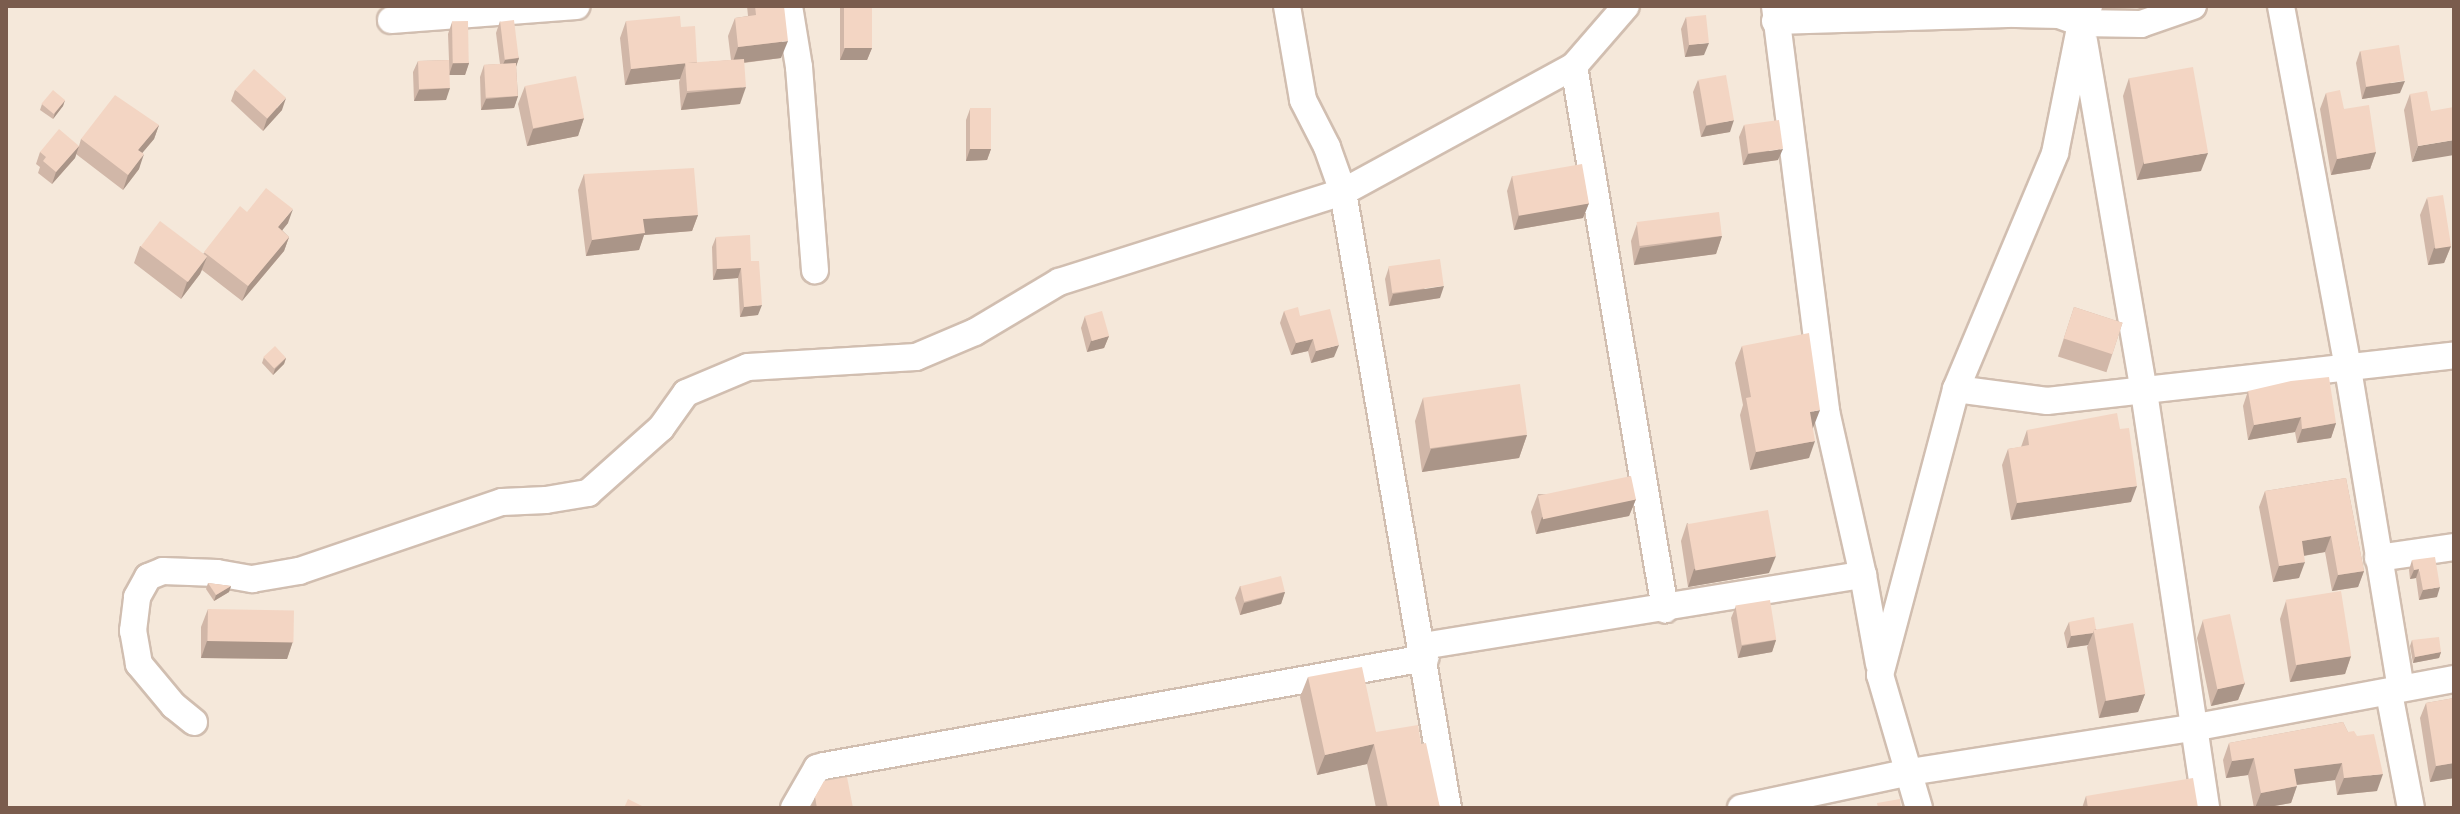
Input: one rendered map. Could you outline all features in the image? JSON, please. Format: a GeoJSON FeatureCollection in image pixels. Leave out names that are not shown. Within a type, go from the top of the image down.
{"type":"FeatureCollection","features":[{"type":"Feature","properties":{"kind":"street"},"geometry":{"type":"LineString","coordinates":[[391,20],[576,6]]}},
{"type":"Feature","properties":{"kind":"street"},"geometry":{"type":"LineString","coordinates":[[789,6],[799,67],[815,270]]}},
{"type":"Feature","properties":{"kind":"street"},"geometry":{"type":"LineString","coordinates":[[1287,6],[1303,100],[1327,147],[1343,192],[1424,652],[1448,808]]}},
{"type":"Feature","properties":{"kind":"street"},"geometry":{"type":"LineString","coordinates":[[194,722],[174,706],[139,664],[133,631],[137,597],[148,577],[163,571],[217,573],[252,579],[299,571],[502,502],[546,500],[588,493],[661,428],[686,393],[748,367],[916,357],[975,332],[1059,282],[1343,192],[1574,66],[1626,6]]}},
{"type":"Feature","properties":{"kind":"street"},"geometry":{"type":"LineString","coordinates":[[1919,808],[1880,675],[1863,575],[1826,411],[1775,14],[2085,14],[2141,24],[2193,6]]}},
{"type":"Feature","properties":{"kind":"street"},"geometry":{"type":"LineString","coordinates":[[2281,6],[2348,369],[2378,558],[2411,808]]}},
{"type":"Feature","properties":{"kind":"street"},"geometry":{"type":"LineString","coordinates":[[1880,675],[1956,389],[2055,153],[2085,14]]}},
{"type":"Feature","properties":{"kind":"street"},"geometry":{"type":"LineString","coordinates":[[2085,14],[2206,808]]}},
{"type":"Feature","properties":{"kind":"street"},"geometry":{"type":"LineString","coordinates":[[1574,66],[1665,609]]}},
{"type":"Feature","properties":{"kind":"street"},"geometry":{"type":"LineString","coordinates":[[1956,389],[2047,401],[2454,355]]}},
{"type":"Feature","properties":{"kind":"street"},"geometry":{"type":"LineString","coordinates":[[2378,558],[2454,547]]}},
{"type":"Feature","properties":{"kind":"street"},"geometry":{"type":"LineString","coordinates":[[794,808],[817,768],[824,766],[1424,652],[1863,575]]}},
{"type":"Feature","properties":{"kind":"street"},"geometry":{"type":"LineString","coordinates":[[1741,808],[1910,772],[1937,771],[2192,728],[2454,679]]}},
{"type":"Feature","properties":{"kind":"shaded area"},"geometry":{"type":"Polygon","coordinates":[[[6,6],[2454,6],[2454,808],[6,808],[6,6]]]}},
{"type":"Feature","properties":{"kind":"building"},"geometry":{"type":"Polygon","coordinates":[[[755,6],[784,6],[788,41],[738,47],[735,18],[756,15],[755,6]]]}},
{"type":"Feature","properties":{"kind":"building"},"geometry":{"type":"Polygon","coordinates":[[[844,6],[872,6],[872,48],[844,48],[844,6]]]}},
{"type":"Feature","properties":{"kind":"building"},"geometry":{"type":"Polygon","coordinates":[[[1706,15],[1709,43],[1689,45],[1686,17],[1706,15]]]}},
{"type":"Feature","properties":{"kind":"building"},"geometry":{"type":"Polygon","coordinates":[[[680,16],[681,27],[695,26],[697,62],[631,69],[626,21],[680,16]]]}},
{"type":"Feature","properties":{"kind":"building"},"geometry":{"type":"Polygon","coordinates":[[[514,20],[519,58],[505,59],[500,22],[514,20]]]}},
{"type":"Feature","properties":{"kind":"building"},"geometry":{"type":"Polygon","coordinates":[[[452,21],[468,21],[469,63],[453,63],[452,21]]]}},
{"type":"Feature","properties":{"kind":"building"},"geometry":{"type":"Polygon","coordinates":[[[2399,45],[2405,81],[2366,87],[2360,51],[2399,45]]]}},
{"type":"Feature","properties":{"kind":"building"},"geometry":{"type":"Polygon","coordinates":[[[744,59],[746,87],[687,91],[685,63],[744,59]]]}},
{"type":"Feature","properties":{"kind":"building"},"geometry":{"type":"Polygon","coordinates":[[[449,60],[450,88],[419,89],[418,61],[449,60]]]}},
{"type":"Feature","properties":{"kind":"building"},"geometry":{"type":"Polygon","coordinates":[[[516,63],[518,96],[486,98],[484,65],[516,63]]]}},
{"type":"Feature","properties":{"kind":"building"},"geometry":{"type":"Polygon","coordinates":[[[2193,67],[2208,153],[2144,164],[2129,78],[2193,67]]]}},
{"type":"Feature","properties":{"kind":"building"},"geometry":{"type":"Polygon","coordinates":[[[254,69],[286,98],[267,119],[235,90],[254,69]]]}},
{"type":"Feature","properties":{"kind":"building"},"geometry":{"type":"Polygon","coordinates":[[[1726,75],[1734,120],[1706,125],[1698,80],[1726,75]]]}},
{"type":"Feature","properties":{"kind":"building"},"geometry":{"type":"Polygon","coordinates":[[[576,76],[584,118],[533,128],[525,86],[576,76]]]}},
{"type":"Feature","properties":{"kind":"building"},"geometry":{"type":"Polygon","coordinates":[[[53,90],[65,100],[54,114],[41,104],[53,90]]]}},
{"type":"Feature","properties":{"kind":"building"},"geometry":{"type":"Polygon","coordinates":[[[2340,90],[2344,109],[2369,105],[2376,152],[2337,159],[2326,93],[2340,90]]]}},
{"type":"Feature","properties":{"kind":"building"},"geometry":{"type":"Polygon","coordinates":[[[2427,91],[2431,111],[2454,107],[2454,140],[2418,146],[2410,94],[2427,91]]]}},
{"type":"Feature","properties":{"kind":"building"},"geometry":{"type":"Polygon","coordinates":[[[115,95],[159,125],[138,150],[144,154],[128,175],[81,139],[115,95]]]}},
{"type":"Feature","properties":{"kind":"building"},"geometry":{"type":"Polygon","coordinates":[[[970,108],[991,108],[991,149],[970,149],[970,108]]]}},
{"type":"Feature","properties":{"kind":"building"},"geometry":{"type":"Polygon","coordinates":[[[1779,120],[1783,149],[1748,154],[1744,125],[1779,120]]]}},
{"type":"Feature","properties":{"kind":"building"},"geometry":{"type":"Polygon","coordinates":[[[59,129],[79,146],[56,172],[43,161],[46,157],[40,152],[59,129]]]}},
{"type":"Feature","properties":{"kind":"building"},"geometry":{"type":"Polygon","coordinates":[[[1582,164],[1589,203],[1519,216],[1512,176],[1582,164]]]}},
{"type":"Feature","properties":{"kind":"building"},"geometry":{"type":"Polygon","coordinates":[[[694,168],[698,215],[643,219],[645,233],[592,240],[584,174],[694,168]]]}},
{"type":"Feature","properties":{"kind":"building"},"geometry":{"type":"Polygon","coordinates":[[[266,188],[293,209],[278,227],[289,237],[248,286],[204,252],[240,206],[247,212],[266,188]]]}},
{"type":"Feature","properties":{"kind":"building"},"geometry":{"type":"Polygon","coordinates":[[[2443,195],[2451,246],[2435,249],[2427,198],[2443,195]]]}},
{"type":"Feature","properties":{"kind":"building"},"geometry":{"type":"Polygon","coordinates":[[[1719,212],[1722,236],[1640,246],[1637,222],[1719,212]]]}},
{"type":"Feature","properties":{"kind":"building"},"geometry":{"type":"Polygon","coordinates":[[[160,221],[207,257],[188,282],[141,247],[160,221]]]}},
{"type":"Feature","properties":{"kind":"building"},"geometry":{"type":"Polygon","coordinates":[[[750,235],[751,261],[759,261],[762,305],[744,307],[741,268],[717,269],[716,237],[750,235]]]}},
{"type":"Feature","properties":{"kind":"building"},"geometry":{"type":"Polygon","coordinates":[[[1440,259],[1444,286],[1392,293],[1389,266],[1440,259]]]}},
{"type":"Feature","properties":{"kind":"building"},"geometry":{"type":"Polygon","coordinates":[[[1298,307],[1300,316],[1330,309],[1339,345],[1316,351],[1313,339],[1296,343],[1284,311],[1298,307]]]}},
{"type":"Feature","properties":{"kind":"building"},"geometry":{"type":"Polygon","coordinates":[[[2074,307],[2123,323],[2112,354],[2064,338],[2074,307]]]}},
{"type":"Feature","properties":{"kind":"building"},"geometry":{"type":"Polygon","coordinates":[[[1102,311],[1109,336],[1092,341],[1085,316],[1102,311]]]}},
{"type":"Feature","properties":{"kind":"building"},"geometry":{"type":"Polygon","coordinates":[[[1809,333],[1820,410],[1810,412],[1815,441],[1756,452],[1746,398],[1751,397],[1742,346],[1809,333]]]}},
{"type":"Feature","properties":{"kind":"building"},"geometry":{"type":"Polygon","coordinates":[[[275,346],[286,358],[274,369],[263,357],[275,346]]]}},
{"type":"Feature","properties":{"kind":"building"},"geometry":{"type":"Polygon","coordinates":[[[2329,377],[2336,423],[2302,429],[2301,417],[2254,425],[2248,391],[2291,381],[2329,377]]]}},
{"type":"Feature","properties":{"kind":"building"},"geometry":{"type":"Polygon","coordinates":[[[1520,384],[1527,435],[1430,448],[1423,398],[1520,384]]]}},
{"type":"Feature","properties":{"kind":"building"},"geometry":{"type":"Polygon","coordinates":[[[2117,413],[2120,429],[2129,428],[2137,486],[2017,503],[2008,449],[2029,445],[2027,430],[2117,413]]]}},
{"type":"Feature","properties":{"kind":"building"},"geometry":{"type":"Polygon","coordinates":[[[1631,476],[1636,499],[1543,519],[1538,496],[1631,476]]]}},
{"type":"Feature","properties":{"kind":"building"},"geometry":{"type":"Polygon","coordinates":[[[2346,478],[2364,571],[2338,575],[2331,536],[2302,541],[2305,562],[2279,566],[2265,491],[2346,478]]]}},
{"type":"Feature","properties":{"kind":"building"},"geometry":{"type":"Polygon","coordinates":[[[1768,510],[1776,556],[1695,571],[1687,524],[1768,510]]]}},
{"type":"Feature","properties":{"kind":"building"},"geometry":{"type":"Polygon","coordinates":[[[2435,557],[2440,587],[2423,590],[2419,569],[2414,570],[2412,560],[2435,557]]]}},
{"type":"Feature","properties":{"kind":"building"},"geometry":{"type":"Polygon","coordinates":[[[1281,576],[1285,592],[1244,602],[1240,586],[1281,576]]]}},
{"type":"Feature","properties":{"kind":"building"},"geometry":{"type":"Polygon","coordinates":[[[208,583],[231,586],[216,595],[208,583]]]}},
{"type":"Feature","properties":{"kind":"building"},"geometry":{"type":"Polygon","coordinates":[[[2341,591],[2351,656],[2296,665],[2286,600],[2341,591]]]}},
{"type":"Feature","properties":{"kind":"building"},"geometry":{"type":"Polygon","coordinates":[[[1770,600],[1776,640],[1742,645],[1735,605],[1770,600]]]}},
{"type":"Feature","properties":{"kind":"building"},"geometry":{"type":"Polygon","coordinates":[[[208,609],[294,611],[293,642],[207,641],[208,609]]]}},
{"type":"Feature","properties":{"kind":"building"},"geometry":{"type":"Polygon","coordinates":[[[2230,614],[2245,683],[2217,689],[2203,620],[2230,614]]]}},
{"type":"Feature","properties":{"kind":"building"},"geometry":{"type":"Polygon","coordinates":[[[2094,617],[2096,629],[2093,633],[2071,636],[2069,622],[2094,617]]]}},
{"type":"Feature","properties":{"kind":"building"},"geometry":{"type":"Polygon","coordinates":[[[2133,623],[2146,694],[2106,701],[2094,630],[2133,623]]]}},
{"type":"Feature","properties":{"kind":"building"},"geometry":{"type":"Polygon","coordinates":[[[2439,637],[2441,652],[2415,657],[2412,640],[2439,637]]]}},
{"type":"Feature","properties":{"kind":"building"},"geometry":{"type":"Polygon","coordinates":[[[1362,667],[1376,732],[1418,725],[1421,744],[1426,743],[1440,808],[1388,808],[1374,744],[1325,755],[1308,677],[1362,667]]]}},
{"type":"Feature","properties":{"kind":"building"},"geometry":{"type":"Polygon","coordinates":[[[2454,698],[2454,763],[2436,766],[2426,703],[2454,698]]]}},
{"type":"Feature","properties":{"kind":"building"},"geometry":{"type":"Polygon","coordinates":[[[2343,722],[2348,732],[2354,731],[2357,736],[2374,734],[2383,774],[2344,778],[2342,763],[2294,769],[2297,786],[2261,793],[2254,758],[2232,761],[2229,743],[2343,722]]]}},
{"type":"Feature","properties":{"kind":"building"},"geometry":{"type":"Polygon","coordinates":[[[847,777],[853,808],[817,808],[815,797],[824,781],[847,777]]]}},
{"type":"Feature","properties":{"kind":"building"},"geometry":{"type":"Polygon","coordinates":[[[2193,778],[2198,808],[2088,808],[2086,796],[2193,778]]]}},
{"type":"Feature","properties":{"kind":"building"},"geometry":{"type":"Polygon","coordinates":[[[628,799],[646,808],[624,808],[628,799]]]}},
{"type":"Feature","properties":{"kind":"building"},"geometry":{"type":"Polygon","coordinates":[[[1900,799],[1901,808],[1878,808],[1877,803],[1900,799]]]}}]}
